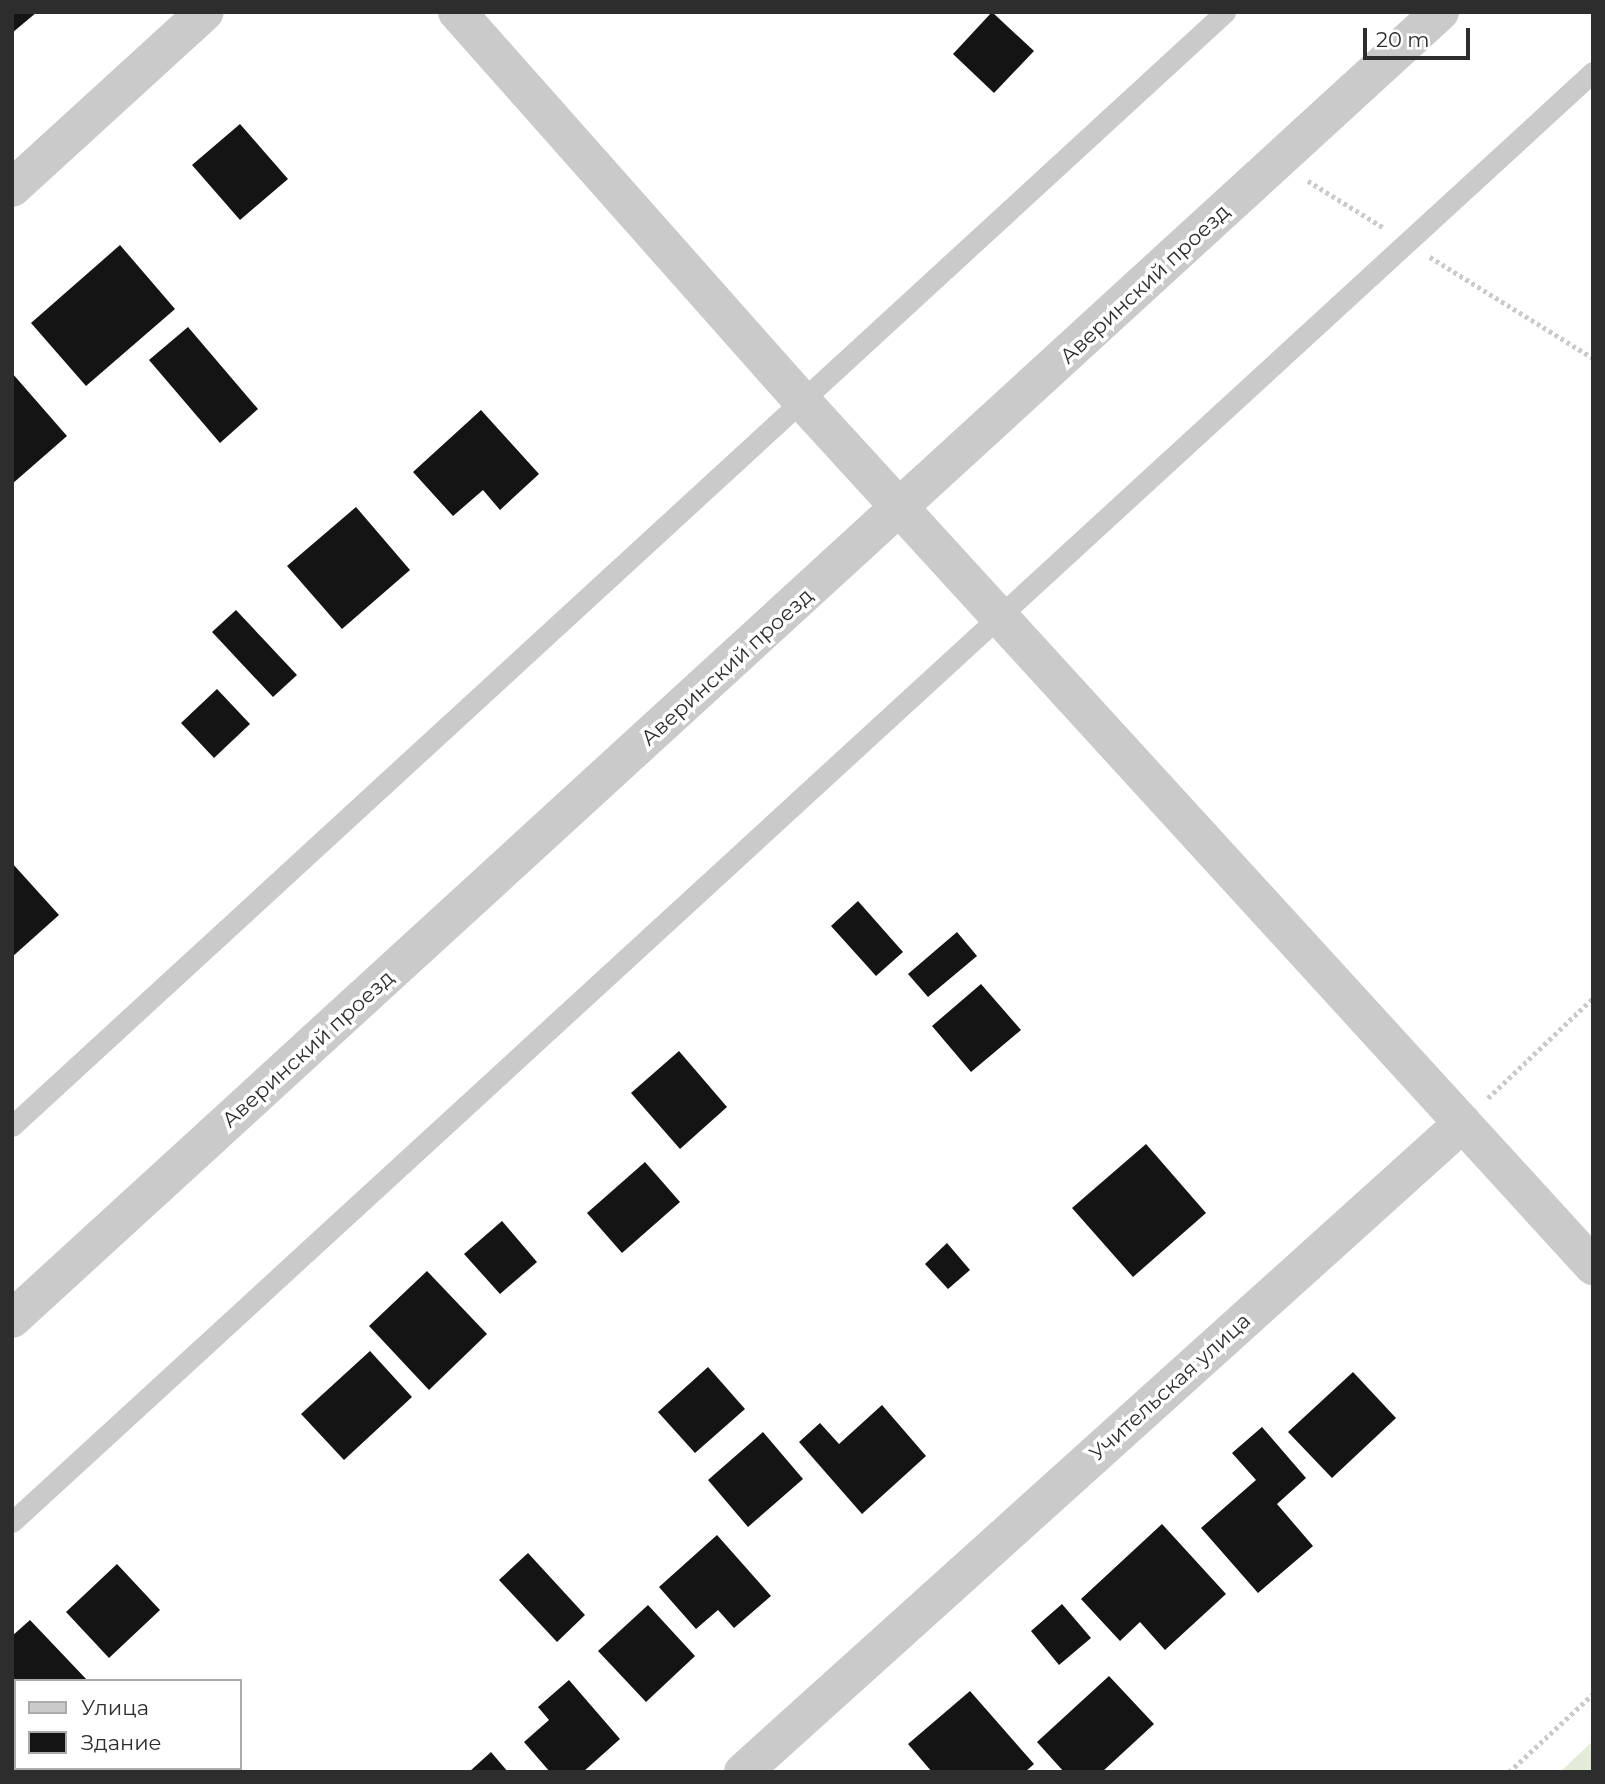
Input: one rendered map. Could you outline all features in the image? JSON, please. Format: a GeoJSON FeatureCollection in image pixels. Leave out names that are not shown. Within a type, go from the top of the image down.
{"type":"FeatureCollection","features":[{"type":"Feature","properties":{"kind":"street"},"geometry":{"type":"LineString","coordinates":[[12,188],[205,12]]}},
{"type":"Feature","properties":{"kind":"street"},"geometry":{"type":"LineString","coordinates":[[457,12],[803,402],[1593,1266]]}},
{"type":"Feature","properties":{"kind":"street","name":"Аверинский проезд"},"geometry":{"type":"LineString","coordinates":[[12,1319],[901,509],[1440,12]]}},
{"type":"Feature","properties":{"kind":"street","name":"Учительская улица"},"geometry":{"type":"LineString","coordinates":[[743,1772],[1462,1123]]}},
{"type":"Feature","properties":{"kind":"lane"},"geometry":{"type":"LineString","coordinates":[[12,1126],[1225,12]]}},
{"type":"Feature","properties":{"kind":"lane"},"geometry":{"type":"LineString","coordinates":[[12,1522],[1593,72]]}},
{"type":"Feature","properties":{"kind":"path"},"geometry":{"type":"LineString","coordinates":[[1462,1123],[1593,998]]}},
{"type":"Feature","properties":{"kind":"path"},"geometry":{"type":"LineString","coordinates":[[1509,1772],[1593,1694]]}},
{"type":"Feature","properties":{"kind":"green space"},"geometry":{"type":"Polygon","coordinates":[[[1593,1741],[1593,1772],[1560,1772],[1593,1741]]]}},
{"type":"Feature","properties":{"kind":"building"},"geometry":{"type":"Polygon","coordinates":[[[12,12],[37,12],[12,33],[12,12]]]}},
{"type":"Feature","properties":{"kind":"building"},"geometry":{"type":"Polygon","coordinates":[[[992,12],[1034,51],[994,93],[953,54],[992,12]]]}},
{"type":"Feature","properties":{"kind":"building"},"geometry":{"type":"Polygon","coordinates":[[[240,124],[288,179],[240,220],[192,165],[240,124]]]}},
{"type":"Feature","properties":{"kind":"building"},"geometry":{"type":"Polygon","coordinates":[[[120,245],[175,309],[86,386],[31,323],[120,245]]]}},
{"type":"Feature","properties":{"kind":"building"},"geometry":{"type":"Polygon","coordinates":[[[188,327],[258,409],[220,443],[149,360],[188,327]]]}},
{"type":"Feature","properties":{"kind":"building"},"geometry":{"type":"Polygon","coordinates":[[[12,373],[67,436],[12,484],[12,373]]]}},
{"type":"Feature","properties":{"kind":"building"},"geometry":{"type":"Polygon","coordinates":[[[481,410],[539,474],[500,510],[483,490],[453,516],[413,472],[481,410]]]}},
{"type":"Feature","properties":{"kind":"building"},"geometry":{"type":"Polygon","coordinates":[[[356,507],[410,570],[342,629],[287,566],[356,507]]]}},
{"type":"Feature","properties":{"kind":"building"},"geometry":{"type":"Polygon","coordinates":[[[236,610],[297,675],[273,697],[212,632],[236,610]]]}},
{"type":"Feature","properties":{"kind":"building"},"geometry":{"type":"Polygon","coordinates":[[[217,689],[250,724],[214,758],[181,723],[217,689]]]}},
{"type":"Feature","properties":{"kind":"building"},"geometry":{"type":"Polygon","coordinates":[[[12,863],[59,915],[12,957],[12,863]]]}},
{"type":"Feature","properties":{"kind":"building"},"geometry":{"type":"Polygon","coordinates":[[[858,901],[903,952],[876,976],[831,926],[858,901]]]}},
{"type":"Feature","properties":{"kind":"building"},"geometry":{"type":"Polygon","coordinates":[[[957,932],[977,956],[928,997],[908,974],[957,932]]]}},
{"type":"Feature","properties":{"kind":"building"},"geometry":{"type":"Polygon","coordinates":[[[981,984],[1021,1030],[971,1072],[932,1026],[981,984]]]}},
{"type":"Feature","properties":{"kind":"building"},"geometry":{"type":"Polygon","coordinates":[[[679,1051],[727,1107],[680,1149],[631,1093],[679,1051]]]}},
{"type":"Feature","properties":{"kind":"building"},"geometry":{"type":"Polygon","coordinates":[[[1146,1144],[1206,1213],[1133,1277],[1072,1208],[1146,1144]]]}},
{"type":"Feature","properties":{"kind":"building"},"geometry":{"type":"Polygon","coordinates":[[[645,1162],[680,1202],[622,1253],[587,1213],[645,1162]]]}},
{"type":"Feature","properties":{"kind":"building"},"geometry":{"type":"Polygon","coordinates":[[[502,1221],[537,1262],[500,1294],[464,1254],[502,1221]]]}},
{"type":"Feature","properties":{"kind":"building"},"geometry":{"type":"Polygon","coordinates":[[[947,1243],[970,1270],[948,1289],[925,1264],[947,1243]]]}},
{"type":"Feature","properties":{"kind":"building"},"geometry":{"type":"Polygon","coordinates":[[[427,1271],[487,1334],[429,1390],[369,1326],[427,1271]]]}},
{"type":"Feature","properties":{"kind":"building"},"geometry":{"type":"Polygon","coordinates":[[[370,1351],[412,1397],[344,1460],[301,1414],[370,1351]]]}},
{"type":"Feature","properties":{"kind":"building"},"geometry":{"type":"Polygon","coordinates":[[[708,1367],[745,1409],[695,1453],[658,1412],[708,1367]]]}},
{"type":"Feature","properties":{"kind":"building"},"geometry":{"type":"Polygon","coordinates":[[[1353,1372],[1396,1418],[1332,1478],[1288,1432],[1353,1372]]]}},
{"type":"Feature","properties":{"kind":"building"},"geometry":{"type":"Polygon","coordinates":[[[882,1405],[926,1456],[862,1514],[799,1442],[820,1423],[839,1444],[882,1405]]]}},
{"type":"Feature","properties":{"kind":"building"},"geometry":{"type":"Polygon","coordinates":[[[1262,1427],[1306,1478],[1277,1504],[1313,1546],[1258,1593],[1201,1528],[1256,1480],[1232,1453],[1262,1427]]]}},
{"type":"Feature","properties":{"kind":"building"},"geometry":{"type":"Polygon","coordinates":[[[763,1432],[803,1479],[748,1527],[708,1480],[763,1432]]]}},
{"type":"Feature","properties":{"kind":"building"},"geometry":{"type":"Polygon","coordinates":[[[1162,1524],[1226,1594],[1165,1650],[1140,1622],[1120,1641],[1081,1599],[1162,1524]]]}},
{"type":"Feature","properties":{"kind":"building"},"geometry":{"type":"Polygon","coordinates":[[[717,1535],[771,1596],[734,1628],[718,1610],[696,1629],[659,1587],[717,1535]]]}},
{"type":"Feature","properties":{"kind":"building"},"geometry":{"type":"Polygon","coordinates":[[[528,1553],[585,1615],[557,1642],[499,1580],[528,1553]]]}},
{"type":"Feature","properties":{"kind":"building"},"geometry":{"type":"Polygon","coordinates":[[[117,1564],[160,1610],[109,1658],[66,1612],[117,1564]]]}},
{"type":"Feature","properties":{"kind":"building"},"geometry":{"type":"Polygon","coordinates":[[[1062,1604],[1091,1638],[1059,1665],[1031,1631],[1062,1604]]]}},
{"type":"Feature","properties":{"kind":"building"},"geometry":{"type":"Polygon","coordinates":[[[648,1605],[695,1656],[646,1702],[598,1651],[648,1605]]]}},
{"type":"Feature","properties":{"kind":"building"},"geometry":{"type":"Polygon","coordinates":[[[30,1620],[86,1679],[14,1679],[12,1636],[30,1620]]]}},
{"type":"Feature","properties":{"kind":"building"},"geometry":{"type":"Polygon","coordinates":[[[1109,1676],[1154,1724],[1102,1772],[1064,1772],[1037,1742],[1109,1676]]]}},
{"type":"Feature","properties":{"kind":"building"},"geometry":{"type":"Polygon","coordinates":[[[569,1680],[620,1739],[583,1772],[550,1772],[524,1742],[549,1720],[538,1707],[569,1680]]]}},
{"type":"Feature","properties":{"kind":"building"},"geometry":{"type":"Polygon","coordinates":[[[970,1691],[1034,1764],[1025,1772],[932,1772],[908,1744],[970,1691]]]}},
{"type":"Feature","properties":{"kind":"building"},"geometry":{"type":"Polygon","coordinates":[[[491,1752],[508,1772],[469,1772],[491,1752]]]}}]}
